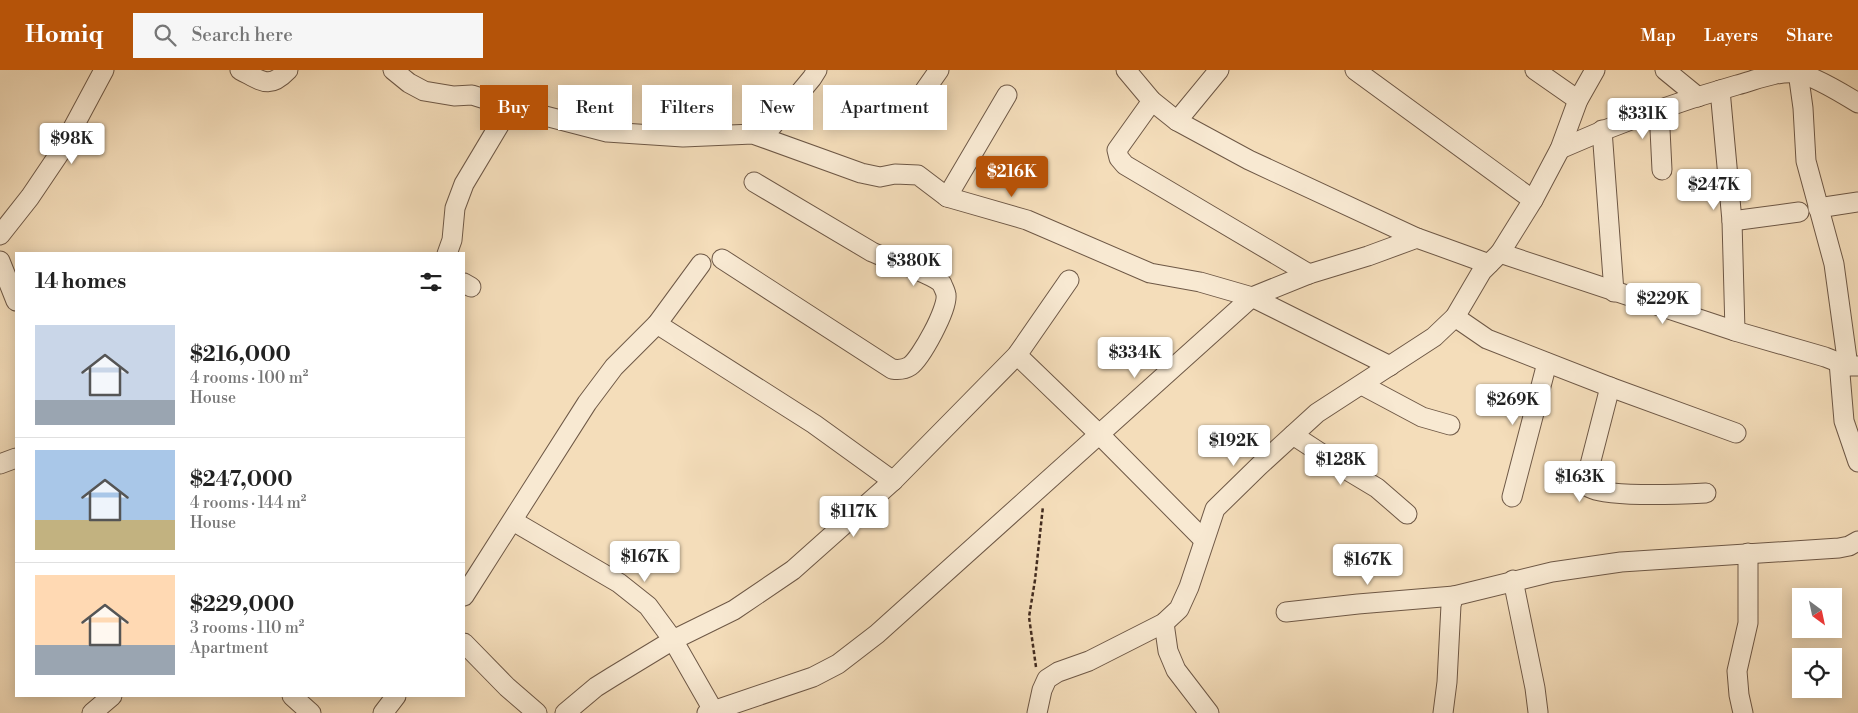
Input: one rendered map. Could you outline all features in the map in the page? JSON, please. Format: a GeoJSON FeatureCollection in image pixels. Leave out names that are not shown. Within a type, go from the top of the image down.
{"type":"FeatureCollection","features":[{"type":"Feature","properties":{"kind":"street"},"geometry":{"type":"LineString","coordinates":[[0,235],[30,197],[59,154],[104,70]]}},
{"type":"Feature","properties":{"kind":"street"},"geometry":{"type":"LineString","coordinates":[[240,70],[266,83],[274,82],[288,70]]}},
{"type":"Feature","properties":{"kind":"street"},"geometry":{"type":"LineString","coordinates":[[393,70],[409,83],[424,91],[454,96],[472,95],[480,98]]}},
{"type":"Feature","properties":{"kind":"street"},"geometry":{"type":"LineString","coordinates":[[763,137],[817,70]]}},
{"type":"Feature","properties":{"kind":"street"},"geometry":{"type":"LineString","coordinates":[[928,85],[939,70]]}},
{"type":"Feature","properties":{"kind":"street"},"geometry":{"type":"LineString","coordinates":[[1126,70],[1152,101],[1178,121],[1249,160],[1417,238],[1614,292],[1849,365]]}},
{"type":"Feature","properties":{"kind":"street"},"geometry":{"type":"LineString","coordinates":[[1178,121],[1219,70]]}},
{"type":"Feature","properties":{"kind":"street"},"geometry":{"type":"LineString","coordinates":[[1355,70],[1533,200]]}},
{"type":"Feature","properties":{"kind":"street"},"geometry":{"type":"LineString","coordinates":[[1535,70],[1578,100]]}},
{"type":"Feature","properties":{"kind":"street"},"geometry":{"type":"LineString","coordinates":[[1037,713],[1042,690],[1047,679],[1058,672],[1088,661],[1164,623],[1179,609],[1189,587],[1215,509],[1293,434],[1317,413],[1434,337],[1455,317],[1482,271],[1494,258],[1533,200],[1560,149],[1578,100],[1595,70]]}},
{"type":"Feature","properties":{"kind":"street"},"geometry":{"type":"LineString","coordinates":[[1666,70],[1698,97]]}},
{"type":"Feature","properties":{"kind":"street"},"geometry":{"type":"LineString","coordinates":[[1560,149],[1659,108],[1771,75],[1798,72],[1831,87],[1858,103]]}},
{"type":"Feature","properties":{"kind":"street"},"geometry":{"type":"LineString","coordinates":[[1798,72],[1803,108],[1806,161],[1834,264],[1849,365],[1844,421],[1858,462]]}},
{"type":"Feature","properties":{"kind":"street"},"geometry":{"type":"LineString","coordinates":[[1720,90],[1732,221],[1735,331]]}},
{"type":"Feature","properties":{"kind":"street"},"geometry":{"type":"LineString","coordinates":[[947,197],[1008,95]]}},
{"type":"Feature","properties":{"kind":"street"},"geometry":{"type":"LineString","coordinates":[[1152,101],[1118,150],[1118,158],[1125,165],[1309,274]]}},
{"type":"Feature","properties":{"kind":"street"},"geometry":{"type":"LineString","coordinates":[[1659,108],[1662,170]]}},
{"type":"Feature","properties":{"kind":"street"},"geometry":{"type":"LineString","coordinates":[[548,117],[607,132],[682,138],[752,134],[861,173],[880,177],[895,174],[918,175],[947,197],[1027,220],[1150,273],[1200,282],[1252,297],[1390,366]]}},
{"type":"Feature","properties":{"kind":"street"},"geometry":{"type":"LineString","coordinates":[[448,252],[453,236],[455,208],[464,184],[496,130]]}},
{"type":"Feature","properties":{"kind":"street"},"geometry":{"type":"LineString","coordinates":[[1602,130],[1614,292]]}},
{"type":"Feature","properties":{"kind":"street"},"geometry":{"type":"LineString","coordinates":[[722,259],[892,369],[900,370],[908,367],[916,360],[943,314],[946,294],[941,284],[931,275],[890,261],[872,252],[754,182]]}},
{"type":"Feature","properties":{"kind":"street"},"geometry":{"type":"LineString","coordinates":[[1818,208],[1858,202]]}},
{"type":"Feature","properties":{"kind":"street"},"geometry":{"type":"LineString","coordinates":[[1732,221],[1799,212]]}},
{"type":"Feature","properties":{"kind":"street"},"geometry":{"type":"LineString","coordinates":[[513,521],[619,583],[648,606],[673,640],[710,712],[813,677],[838,664],[877,634],[1252,297],[1309,274],[1368,256],[1417,238]]}},
{"type":"Feature","properties":{"kind":"street"},"geometry":{"type":"LineString","coordinates":[[0,261],[15,298]]}},
{"type":"Feature","properties":{"kind":"street"},"geometry":{"type":"LineString","coordinates":[[465,594],[587,402],[614,367],[657,324],[701,264]]}},
{"type":"Feature","properties":{"kind":"street"},"geometry":{"type":"LineString","coordinates":[[564,713],[612,676],[673,640],[734,610],[793,570],[893,480],[1017,355],[1069,280]]}},
{"type":"Feature","properties":{"kind":"street"},"geometry":{"type":"LineString","coordinates":[[1455,317],[1486,339],[1736,433]]}},
{"type":"Feature","properties":{"kind":"street"},"geometry":{"type":"LineString","coordinates":[[657,324],[814,424],[893,480]]}},
{"type":"Feature","properties":{"kind":"street"},"geometry":{"type":"LineString","coordinates":[[1017,355],[1099,434],[1204,540]]}},
{"type":"Feature","properties":{"kind":"street"},"geometry":{"type":"LineString","coordinates":[[1512,497],[1547,363]]}},
{"type":"Feature","properties":{"kind":"street"},"geometry":{"type":"LineString","coordinates":[[1362,385],[1422,417],[1450,426]]}},
{"type":"Feature","properties":{"kind":"street"},"geometry":{"type":"LineString","coordinates":[[1610,387],[1585,484],[1587,488],[1623,494],[1706,493]]}},
{"type":"Feature","properties":{"kind":"street"},"geometry":{"type":"LineString","coordinates":[[1293,434],[1377,488],[1407,514]]}},
{"type":"Feature","properties":{"kind":"street"},"geometry":{"type":"LineString","coordinates":[[0,464],[15,458]]}},
{"type":"Feature","properties":{"kind":"street"},"geometry":{"type":"LineString","coordinates":[[1286,612],[1454,596],[1513,580],[1552,572],[1621,562],[1839,548],[1849,546],[1858,541]]}},
{"type":"Feature","properties":{"kind":"street"},"geometry":{"type":"LineString","coordinates":[[1743,713],[1737,671],[1748,623],[1748,553]]}},
{"type":"Feature","properties":{"kind":"street"},"geometry":{"type":"LineString","coordinates":[[1513,580],[1535,688],[1538,712]]}},
{"type":"Feature","properties":{"kind":"street"},"geometry":{"type":"LineString","coordinates":[[1443,713],[1447,682],[1450,612],[1454,596]]}},
{"type":"Feature","properties":{"kind":"street"},"geometry":{"type":"LineString","coordinates":[[1164,623],[1168,651],[1176,670],[1209,713]]}},
{"type":"Feature","properties":{"kind":"street"},"geometry":{"type":"LineString","coordinates":[[465,644],[507,687],[537,713]]}},
{"type":"Feature","properties":{"kind":"street"},"geometry":{"type":"LineString","coordinates":[[92,713],[111,697]]}},
{"type":"Feature","properties":{"kind":"street"},"geometry":{"type":"LineString","coordinates":[[293,697],[311,713]]}},
{"type":"Feature","properties":{"kind":"street"},"geometry":{"type":"LineString","coordinates":[[383,713],[395,697]]}},
{"type":"Feature","properties":{"kind":"path"},"geometry":{"type":"LineString","coordinates":[[1042,690],[1034,660],[1029,617],[1035,580],[1045,484]]}}]}
